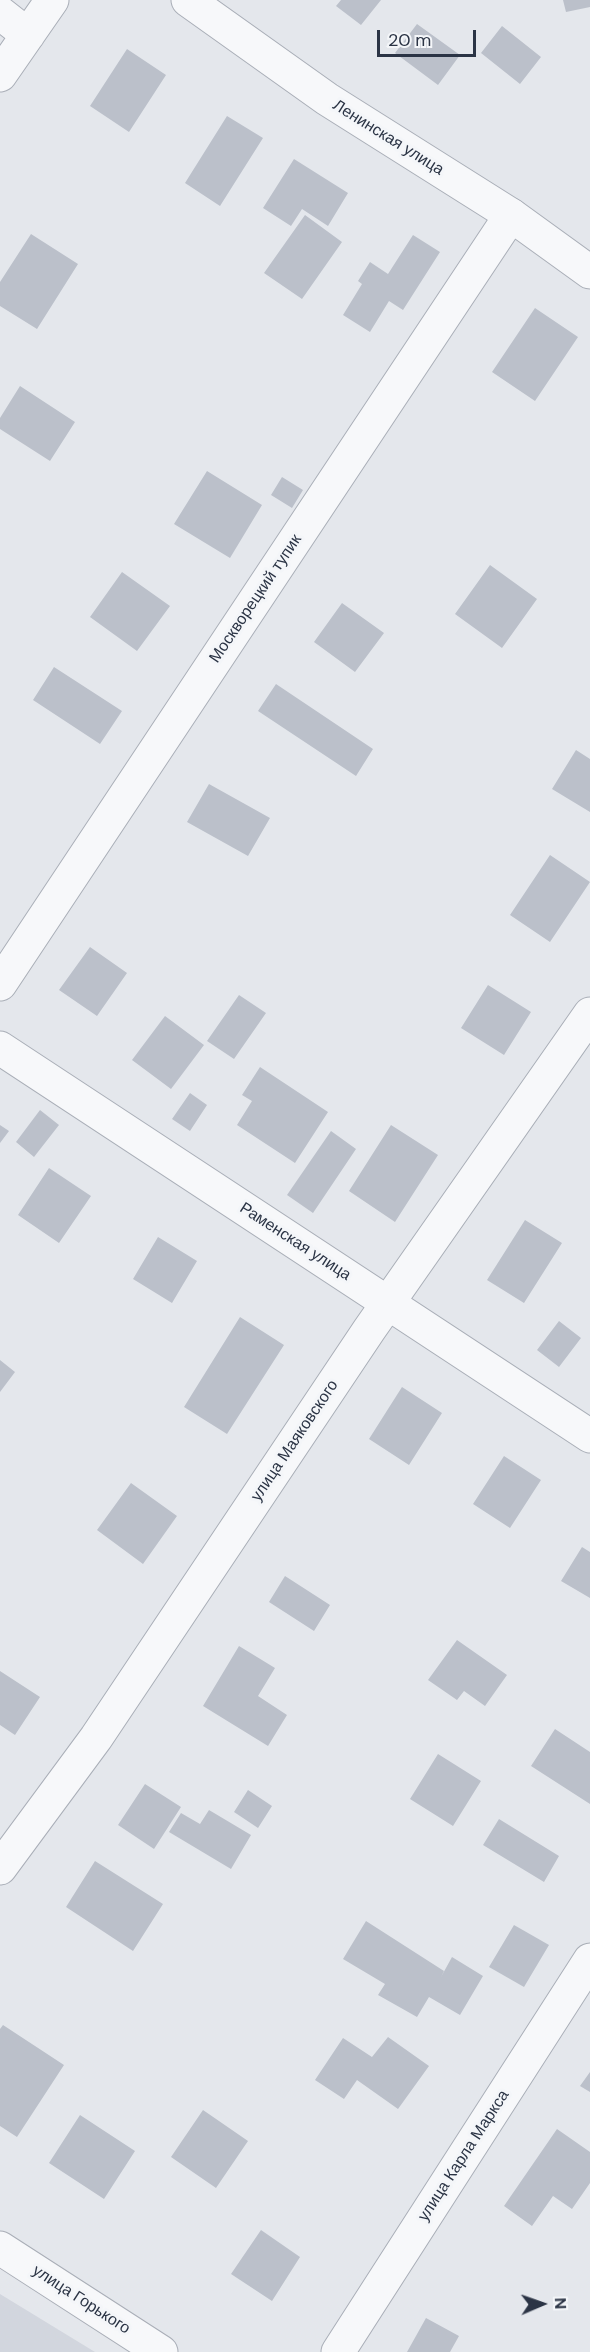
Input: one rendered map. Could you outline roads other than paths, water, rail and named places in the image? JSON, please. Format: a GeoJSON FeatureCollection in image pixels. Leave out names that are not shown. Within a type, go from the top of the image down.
{"type":"FeatureCollection","features":[{"type":"Feature","properties":{"kind":"street"},"geometry":{"type":"LineString","coordinates":[[0,75],[52,0]]}},
{"type":"Feature","properties":{"kind":"street","name":"Ленинская улица"},"geometry":{"type":"LineString","coordinates":[[188,0],[327,99],[511,215],[590,272]]}},
{"type":"Feature","properties":{"kind":"street"},"geometry":{"type":"LineString","coordinates":[[0,12],[28,35]]}},
{"type":"Feature","properties":{"kind":"street","name":"Москворецкий тупик"},"geometry":{"type":"LineString","coordinates":[[0,984],[511,215]]}},
{"type":"Feature","properties":{"kind":"street","name":"улица Маяковского"},"geometry":{"type":"LineString","coordinates":[[0,1868],[96,1738],[389,1304],[590,1014]]}},
{"type":"Feature","properties":{"kind":"street","name":"Раменская улица"},"geometry":{"type":"LineString","coordinates":[[0,1048],[590,1436]]}},
{"type":"Feature","properties":{"kind":"street","name":"улица Карла Маркса"},"geometry":{"type":"LineString","coordinates":[[338,2352],[590,1960]]}},
{"type":"Feature","properties":{"kind":"street","name":"улица Горького"},"geometry":{"type":"LineString","coordinates":[[0,2248],[161,2352]]}}]}
